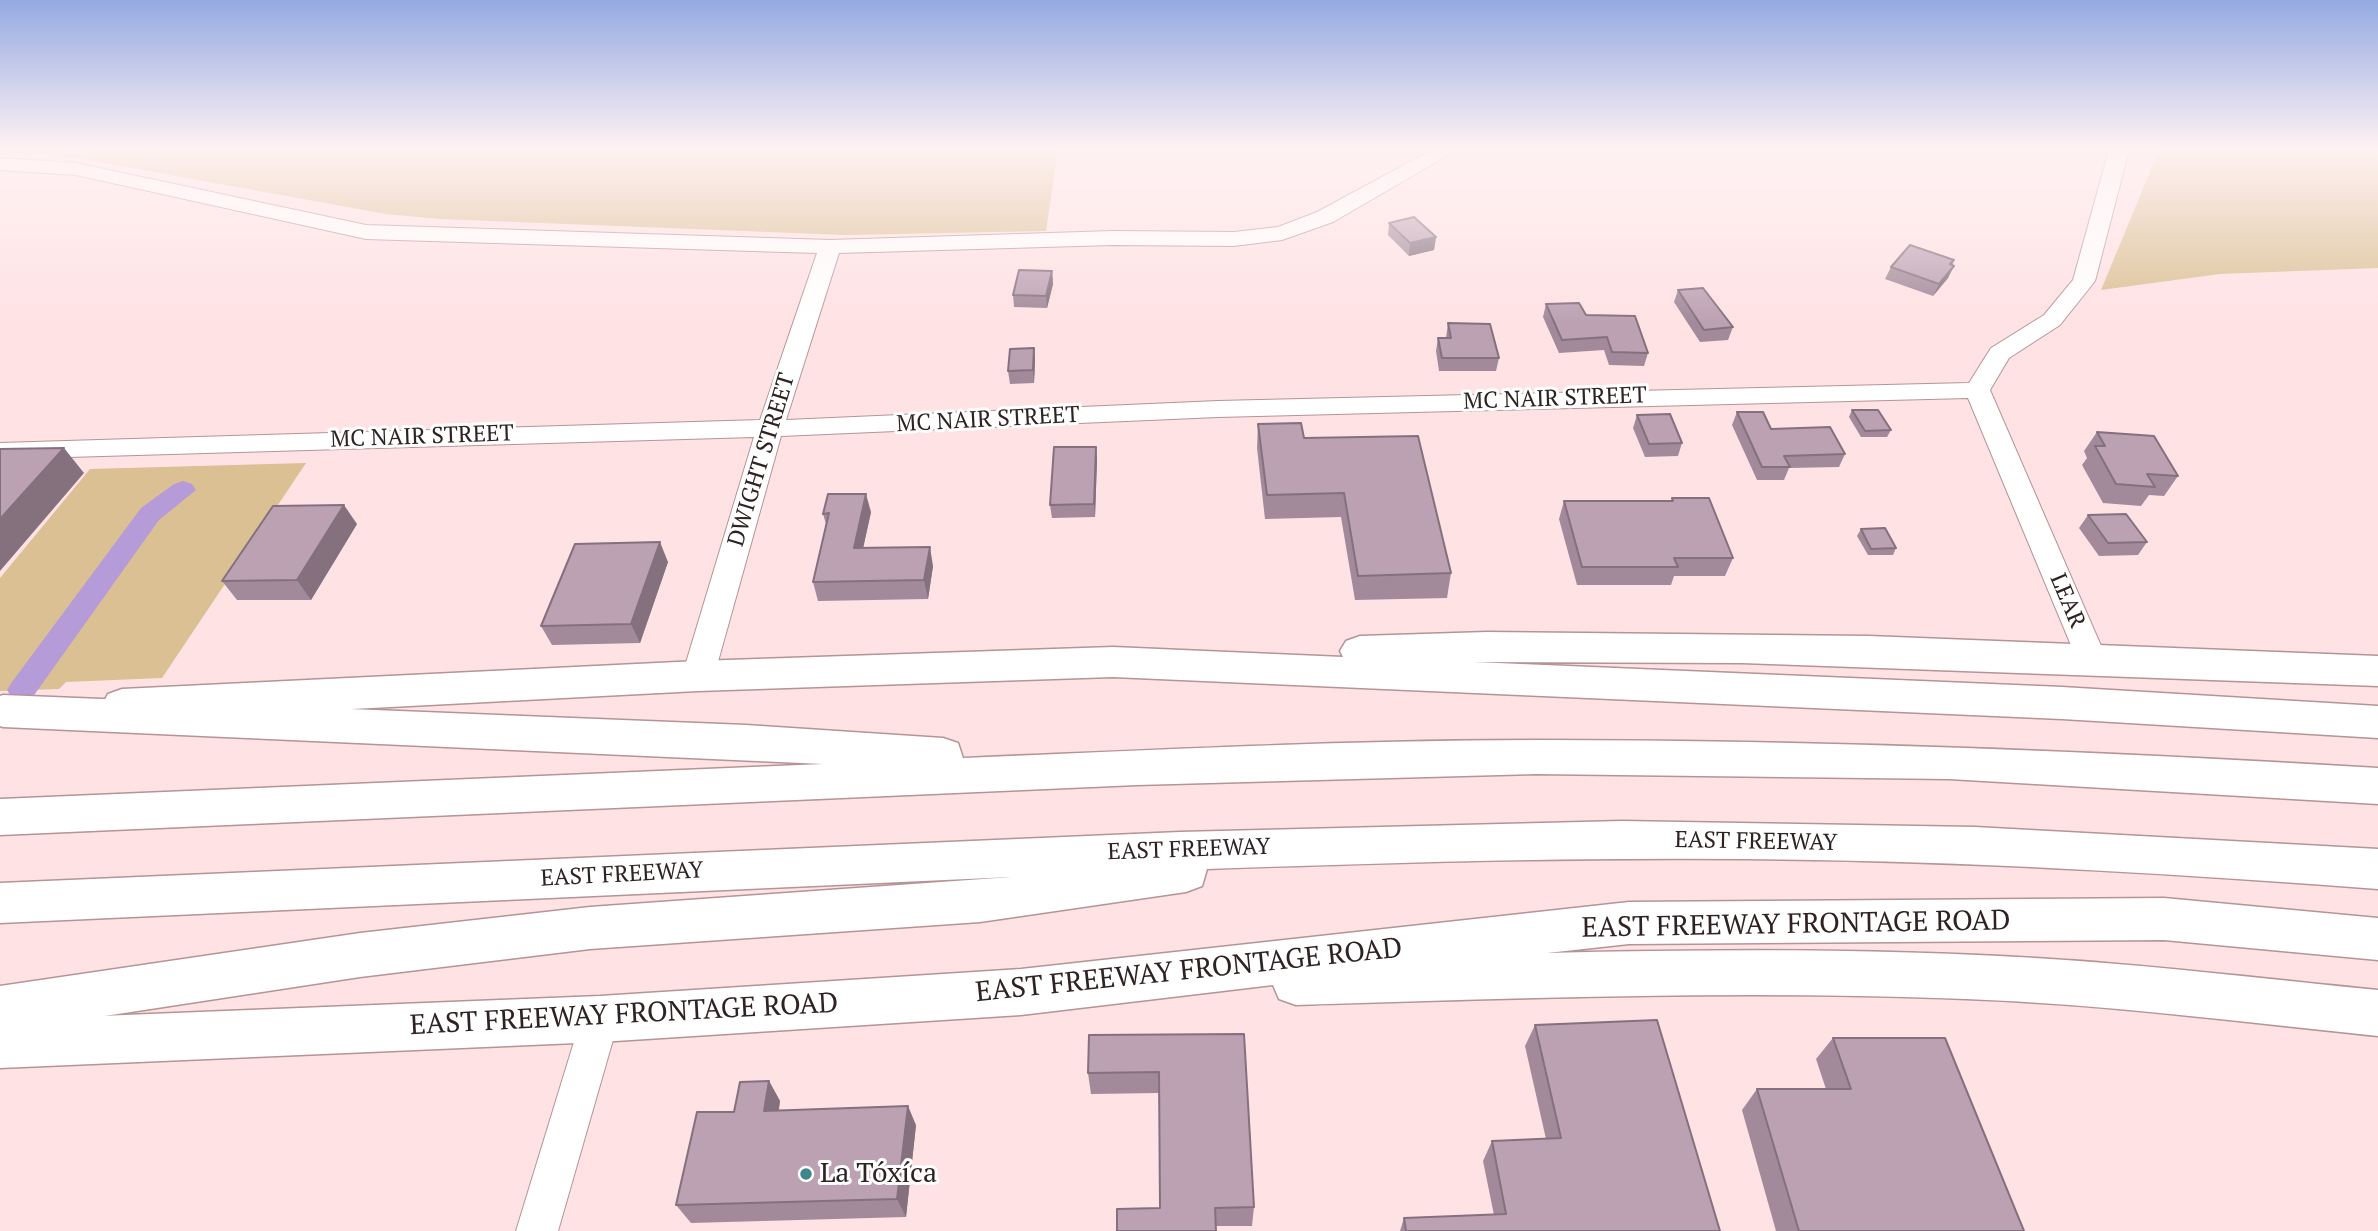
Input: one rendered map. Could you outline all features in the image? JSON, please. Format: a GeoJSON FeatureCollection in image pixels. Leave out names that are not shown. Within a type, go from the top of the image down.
{"type":"FeatureCollection","features":[{"type":"Feature","properties":{"kind":"main road"},"geometry":{"type":"LineString","coordinates":[[2,711],[698,676],[1113,663],[1497,645],[1785,650],[2378,671]]}},
{"type":"Feature","properties":{"kind":"main road"},"geometry":{"type":"LineString","coordinates":[[1113,663],[2062,703],[2378,722]]}},
{"type":"Feature","properties":{"kind":"main road"},"geometry":{"type":"LineString","coordinates":[[2,711],[732,741],[1138,768]]}},
{"type":"Feature","properties":{"kind":"main road"},"geometry":{"type":"LineString","coordinates":[[0,817],[1138,768],[1536,757],[1700,757],[2099,768],[2378,786]]}},
{"type":"Feature","properties":{"kind":"main road","name":"EAST FREEWAY"},"geometry":{"type":"LineString","coordinates":[[0,903],[1374,844],[1737,840],[1913,844],[2145,853],[2378,869]]}},
{"type":"Feature","properties":{"kind":"main road"},"geometry":{"type":"LineString","coordinates":[[0,1009],[387,952],[590,928],[980,902],[1374,844]]}},
{"type":"Feature","properties":{"kind":"main road","name":"EAST FREEWAY FRONTAGE ROAD"},"geometry":{"type":"LineString","coordinates":[[0,1044],[600,1020],[1021,992],[1629,923],[2164,919],[2378,939]]}},
{"type":"Feature","properties":{"kind":"main road"},"geometry":{"type":"LineString","coordinates":[[1021,992],[1614,973],[1831,974],[2064,982],[2378,1013]]}},
{"type":"Feature","properties":{"kind":"street"},"geometry":{"type":"LineString","coordinates":[[256,207],[366,232],[831,247],[1113,238],[1234,239],[1282,233],[1325,218],[1344,207]]}},
{"type":"Feature","properties":{"kind":"street"},"geometry":{"type":"LineString","coordinates":[[1977,390],[2000,353],[2052,320],[2084,281],[2104,207]]}},
{"type":"Feature","properties":{"kind":"street","name":"DWIGHT STREET"},"geometry":{"type":"LineString","coordinates":[[698,676],[770,428],[831,247]]}},
{"type":"Feature","properties":{"kind":"street","name":"MC NAIR STREET"},"geometry":{"type":"LineString","coordinates":[[0,451],[770,428],[1218,409],[1977,390]]}},
{"type":"Feature","properties":{"kind":"street","name":"LEAR"},"geometry":{"type":"LineString","coordinates":[[1977,390],[2093,662]]}},
{"type":"Feature","properties":{"kind":"street"},"geometry":{"type":"LineString","coordinates":[[537,1231],[600,1020]]}},
{"type":"Feature","properties":{"kind":"shaded area"},"geometry":{"type":"Polygon","coordinates":[[[350,207],[1049,207],[1046,231],[845,235],[440,219],[350,207]]]}},
{"type":"Feature","properties":{"kind":"shaded area"},"geometry":{"type":"Polygon","coordinates":[[[2135,207],[2378,207],[2378,268],[2220,274],[2101,290],[2135,207]]]}},
{"type":"Feature","properties":{"kind":"shaded area"},"geometry":{"type":"Polygon","coordinates":[[[306,463],[162,678],[66,682],[59,689],[0,691],[0,578],[90,469],[306,463]]]}},
{"type":"Feature","properties":{"kind":"building"},"geometry":{"type":"Polygon","coordinates":[[[1414,217],[1436,237],[1410,243],[1389,223],[1414,217]]]}},
{"type":"Feature","properties":{"kind":"building"},"geometry":{"type":"Polygon","coordinates":[[[1910,245],[1954,260],[1950,264],[1954,266],[1939,284],[1891,267],[1910,245]]]}},
{"type":"Feature","properties":{"kind":"building"},"geometry":{"type":"Polygon","coordinates":[[[1019,270],[1052,271],[1046,296],[1013,295],[1019,270]]]}},
{"type":"Feature","properties":{"kind":"building"},"geometry":{"type":"Polygon","coordinates":[[[1703,288],[1733,327],[1704,330],[1678,290],[1703,288]]]}},
{"type":"Feature","properties":{"kind":"building"},"geometry":{"type":"Polygon","coordinates":[[[1579,303],[1586,315],[1635,316],[1648,353],[1612,352],[1607,337],[1562,340],[1546,304],[1579,303]]]}},
{"type":"Feature","properties":{"kind":"building"},"geometry":{"type":"Polygon","coordinates":[[[1448,323],[1490,324],[1499,358],[1442,358],[1438,338],[1451,338],[1448,323]]]}},
{"type":"Feature","properties":{"kind":"building"},"geometry":{"type":"Polygon","coordinates":[[[1034,348],[1033,370],[1008,371],[1010,349],[1034,348]]]}},
{"type":"Feature","properties":{"kind":"building"},"geometry":{"type":"Polygon","coordinates":[[[1852,410],[1878,410],[1891,430],[1865,431],[1852,410]]]}},
{"type":"Feature","properties":{"kind":"building"},"geometry":{"type":"Polygon","coordinates":[[[1737,412],[1763,412],[1771,429],[1830,427],[1845,454],[1784,456],[1790,467],[1762,467],[1737,412]]]}},
{"type":"Feature","properties":{"kind":"building"},"geometry":{"type":"Polygon","coordinates":[[[1670,414],[1682,443],[1649,444],[1637,415],[1670,414]]]}},
{"type":"Feature","properties":{"kind":"building"},"geometry":{"type":"Polygon","coordinates":[[[1301,423],[1304,438],[1418,436],[1451,573],[1358,576],[1344,493],[1267,495],[1258,424],[1301,423]]]}},
{"type":"Feature","properties":{"kind":"building"},"geometry":{"type":"Polygon","coordinates":[[[2097,432],[2154,436],[2178,476],[2147,474],[2155,487],[2116,484],[2095,446],[2105,446],[2097,432]]]}},
{"type":"Feature","properties":{"kind":"building"},"geometry":{"type":"Polygon","coordinates":[[[1054,447],[1096,447],[1094,504],[1050,505],[1054,447]]]}},
{"type":"Feature","properties":{"kind":"building"},"geometry":{"type":"Polygon","coordinates":[[[64,448],[0,519],[0,449],[64,448]]]}},
{"type":"Feature","properties":{"kind":"building"},"geometry":{"type":"Polygon","coordinates":[[[828,494],[866,494],[854,548],[930,547],[924,580],[813,582],[829,513],[823,514],[828,494]]]}},
{"type":"Feature","properties":{"kind":"building"},"geometry":{"type":"Polygon","coordinates":[[[1672,498],[1709,498],[1733,558],[1674,558],[1678,567],[1582,567],[1564,501],[1673,501],[1672,498]]]}},
{"type":"Feature","properties":{"kind":"building"},"geometry":{"type":"Polygon","coordinates":[[[344,505],[297,580],[222,581],[273,506],[344,505]]]}},
{"type":"Feature","properties":{"kind":"building"},"geometry":{"type":"Polygon","coordinates":[[[2126,514],[2147,542],[2108,543],[2088,515],[2126,514]]]}},
{"type":"Feature","properties":{"kind":"building"},"geometry":{"type":"Polygon","coordinates":[[[1885,528],[1896,548],[1871,549],[1861,529],[1885,528]]]}},
{"type":"Feature","properties":{"kind":"building"},"geometry":{"type":"Polygon","coordinates":[[[660,542],[631,624],[541,626],[575,544],[660,542]]]}},
{"type":"Feature","properties":{"kind":"building"},"geometry":{"type":"Polygon","coordinates":[[[1657,1020],[1720,1231],[1406,1231],[1404,1218],[1506,1214],[1492,1141],[1561,1138],[1535,1025],[1657,1020]]]}},
{"type":"Feature","properties":{"kind":"building"},"geometry":{"type":"Polygon","coordinates":[[[1244,1034],[1254,1207],[1215,1208],[1216,1231],[1117,1231],[1117,1209],[1160,1208],[1159,1072],[1088,1073],[1089,1035],[1244,1034]]]}},
{"type":"Feature","properties":{"kind":"building"},"geometry":{"type":"Polygon","coordinates":[[[1833,1038],[1945,1038],[2024,1231],[1799,1231],[1757,1089],[1851,1089],[1833,1038]]]}},
{"type":"Feature","properties":{"kind":"building","name":"La Tóxíca"},"geometry":{"type":"Polygon","coordinates":[[[769,1081],[764,1111],[908,1106],[897,1199],[676,1205],[697,1112],[734,1112],[740,1082],[769,1081]]]}},
{"type":"Feature","properties":{"kind":"waterway"},"geometry":{"type":"LineString","coordinates":[[22,690],[150,514],[183,490]]}},
{"type":"Feature","properties":{"kind":"place","name":"La Tóxíca"},"geometry":{"type":"Point","coordinates":[806,1174]}}]}
